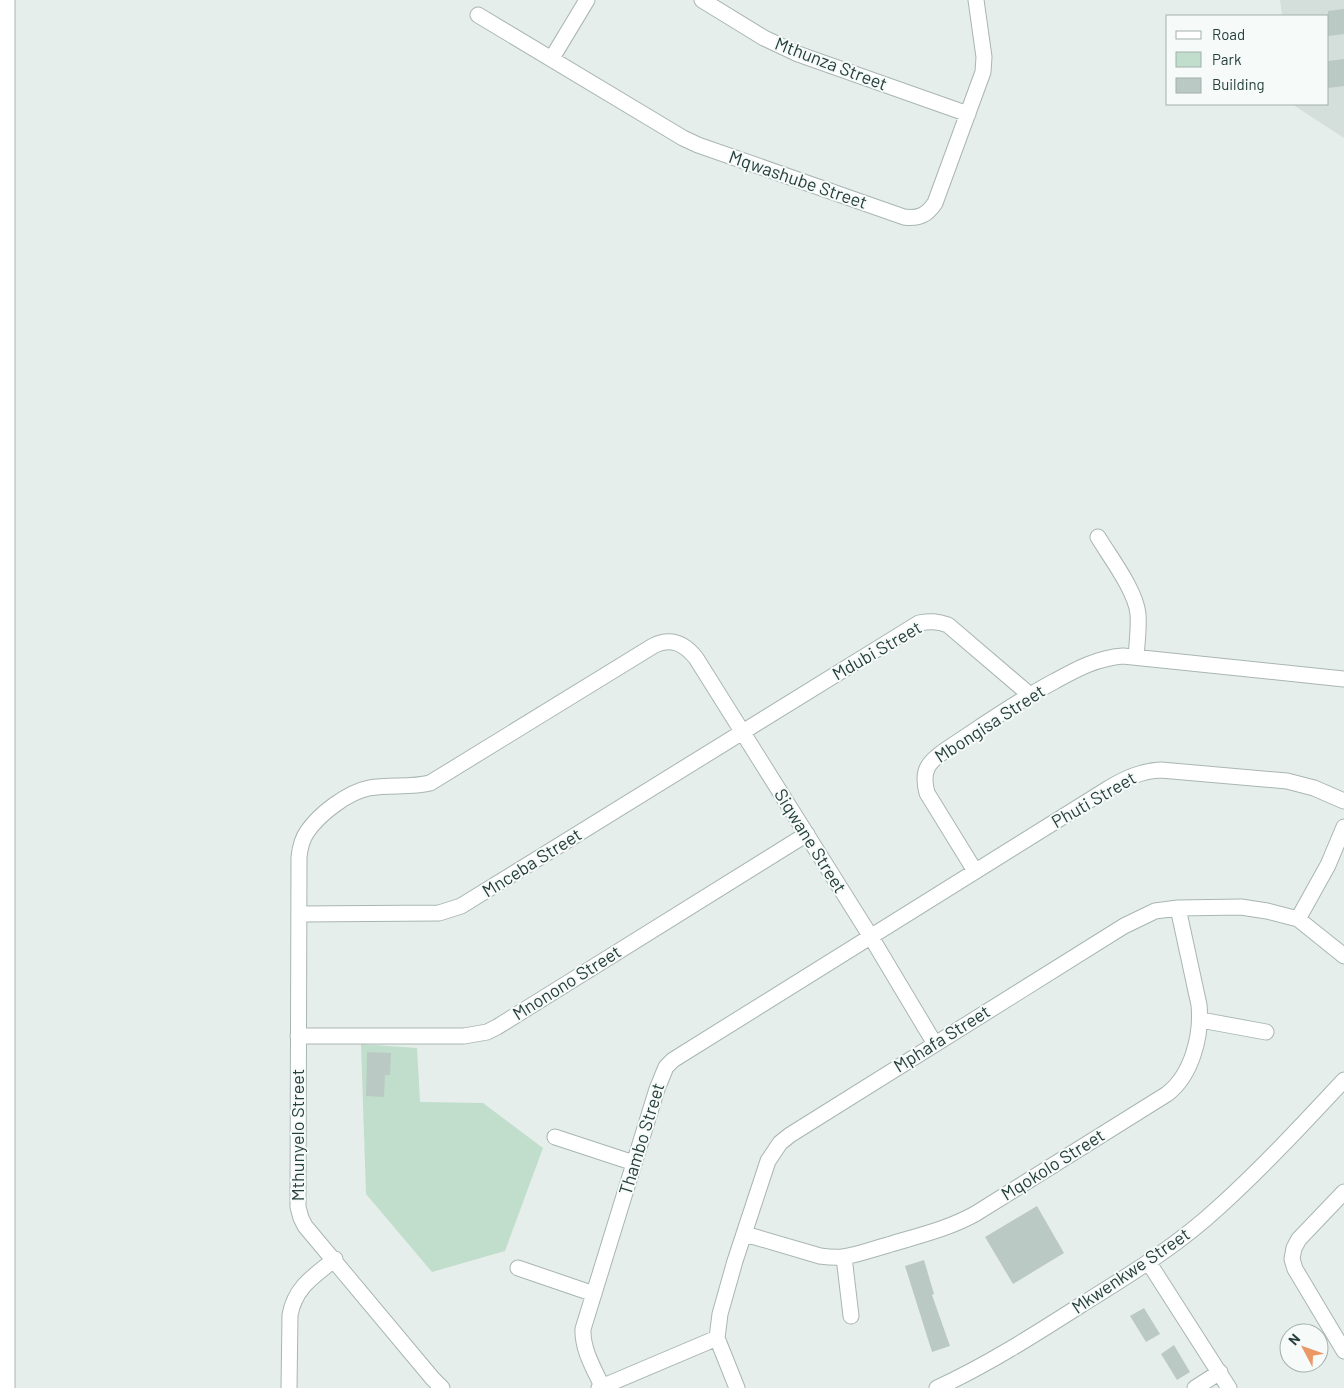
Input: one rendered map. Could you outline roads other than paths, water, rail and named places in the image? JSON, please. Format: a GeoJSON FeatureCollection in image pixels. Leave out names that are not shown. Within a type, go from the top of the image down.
{"type":"FeatureCollection","features":[{"type":"Feature","properties":{"kind":"street"},"geometry":{"type":"LineString","coordinates":[[5,1386],[3,873],[7,0]]}},
{"type":"Feature","properties":{"kind":"street"},"geometry":{"type":"LineString","coordinates":[[552,58],[587,0]]}},
{"type":"Feature","properties":{"kind":"street","name":"Mthunza Street"},"geometry":{"type":"LineString","coordinates":[[702,0],[764,38],[798,54],[968,114]]}},
{"type":"Feature","properties":{"kind":"street","name":"Mqwashube Street"},"geometry":{"type":"LineString","coordinates":[[478,14],[668,130],[698,145],[904,217],[912,218],[921,217],[929,212],[936,203],[982,72],[984,57],[976,0]]}},
{"type":"Feature","properties":{"kind":"street"},"geometry":{"type":"LineString","coordinates":[[1098,537],[1123,576],[1135,601],[1138,612],[1136,657]]}},
{"type":"Feature","properties":{"kind":"street","name":"Mdubi Street"},"geometry":{"type":"LineString","coordinates":[[742,733],[907,629],[928,621],[948,625],[955,630],[1030,694]]}},
{"type":"Feature","properties":{"kind":"street","name":"Siqwane Street"},"geometry":{"type":"LineString","coordinates":[[307,832],[330,809],[355,792],[370,788],[419,786],[430,783],[653,646],[661,642],[680,643],[690,650],[696,658],[871,937],[935,1044]]}},
{"type":"Feature","properties":{"kind":"street","name":"Mbongisa Street"},"geometry":{"type":"LineString","coordinates":[[975,871],[927,793],[925,785],[927,767],[933,758],[1030,694],[1093,662],[1123,656],[1344,679]]}},
{"type":"Feature","properties":{"kind":"street","name":"Mnceba Street"},"geometry":{"type":"LineString","coordinates":[[299,914],[439,913],[461,906],[742,733]]}},
{"type":"Feature","properties":{"kind":"street","name":"Phuti Street"},"geometry":{"type":"LineString","coordinates":[[871,937],[1109,788],[1148,770],[1287,781],[1314,788],[1344,801]]}},
{"type":"Feature","properties":{"kind":"street"},"geometry":{"type":"LineString","coordinates":[[1298,919],[1328,864],[1344,827]]}},
{"type":"Feature","properties":{"kind":"street","name":"Mthunyelo Street"},"geometry":{"type":"LineString","coordinates":[[307,832],[300,846],[299,857],[298,1207],[300,1218],[442,1388]]}},
{"type":"Feature","properties":{"kind":"street","name":"Mnonono Street"},"geometry":{"type":"LineString","coordinates":[[298,1036],[464,1036],[487,1032],[806,834]]}},
{"type":"Feature","properties":{"kind":"street","name":"Mphafa Street"},"geometry":{"type":"LineString","coordinates":[[737,1388],[717,1338],[720,1314],[768,1161],[780,1143],[790,1135],[1124,926],[1155,911],[1178,908],[1241,907],[1267,910],[1298,919],[1344,956]]}},
{"type":"Feature","properties":{"kind":"street","name":"Mqokolo Street"},"geometry":{"type":"LineString","coordinates":[[745,1234],[820,1256],[844,1257],[933,1232],[963,1221],[1167,1094],[1176,1087],[1184,1076],[1200,1033],[1201,1020],[1178,908]]}},
{"type":"Feature","properties":{"kind":"street","name":"Thambo Street"},"geometry":{"type":"LineString","coordinates":[[600,1387],[583,1338],[583,1329],[661,1077],[666,1067],[672,1060],[871,937]]}},
{"type":"Feature","properties":{"kind":"street"},"geometry":{"type":"LineString","coordinates":[[1201,1020],[1266,1032]]}},
{"type":"Feature","properties":{"kind":"street","name":"Mkwenkwe Street"},"geometry":{"type":"LineString","coordinates":[[937,1388],[1034,1334],[1149,1262],[1183,1238],[1219,1208],[1263,1166],[1344,1080]]}},
{"type":"Feature","properties":{"kind":"street"},"geometry":{"type":"LineString","coordinates":[[555,1137],[634,1163]]}},
{"type":"Feature","properties":{"kind":"street"},"geometry":{"type":"LineString","coordinates":[[1344,1192],[1299,1239],[1294,1248],[1292,1259],[1300,1280],[1344,1351]]}},
{"type":"Feature","properties":{"kind":"street"},"geometry":{"type":"LineString","coordinates":[[844,1257],[851,1316]]}},
{"type":"Feature","properties":{"kind":"street"},"geometry":{"type":"LineString","coordinates":[[289,1388],[290,1315],[292,1303],[301,1287],[335,1259]]}},
{"type":"Feature","properties":{"kind":"street"},"geometry":{"type":"LineString","coordinates":[[1149,1262],[1229,1388]]}},
{"type":"Feature","properties":{"kind":"street"},"geometry":{"type":"LineString","coordinates":[[518,1268],[594,1294]]}},
{"type":"Feature","properties":{"kind":"street"},"geometry":{"type":"LineString","coordinates":[[600,1387],[717,1338]]}},
{"type":"Feature","properties":{"kind":"street"},"geometry":{"type":"LineString","coordinates":[[1195,1388],[1220,1372]]}}]}
